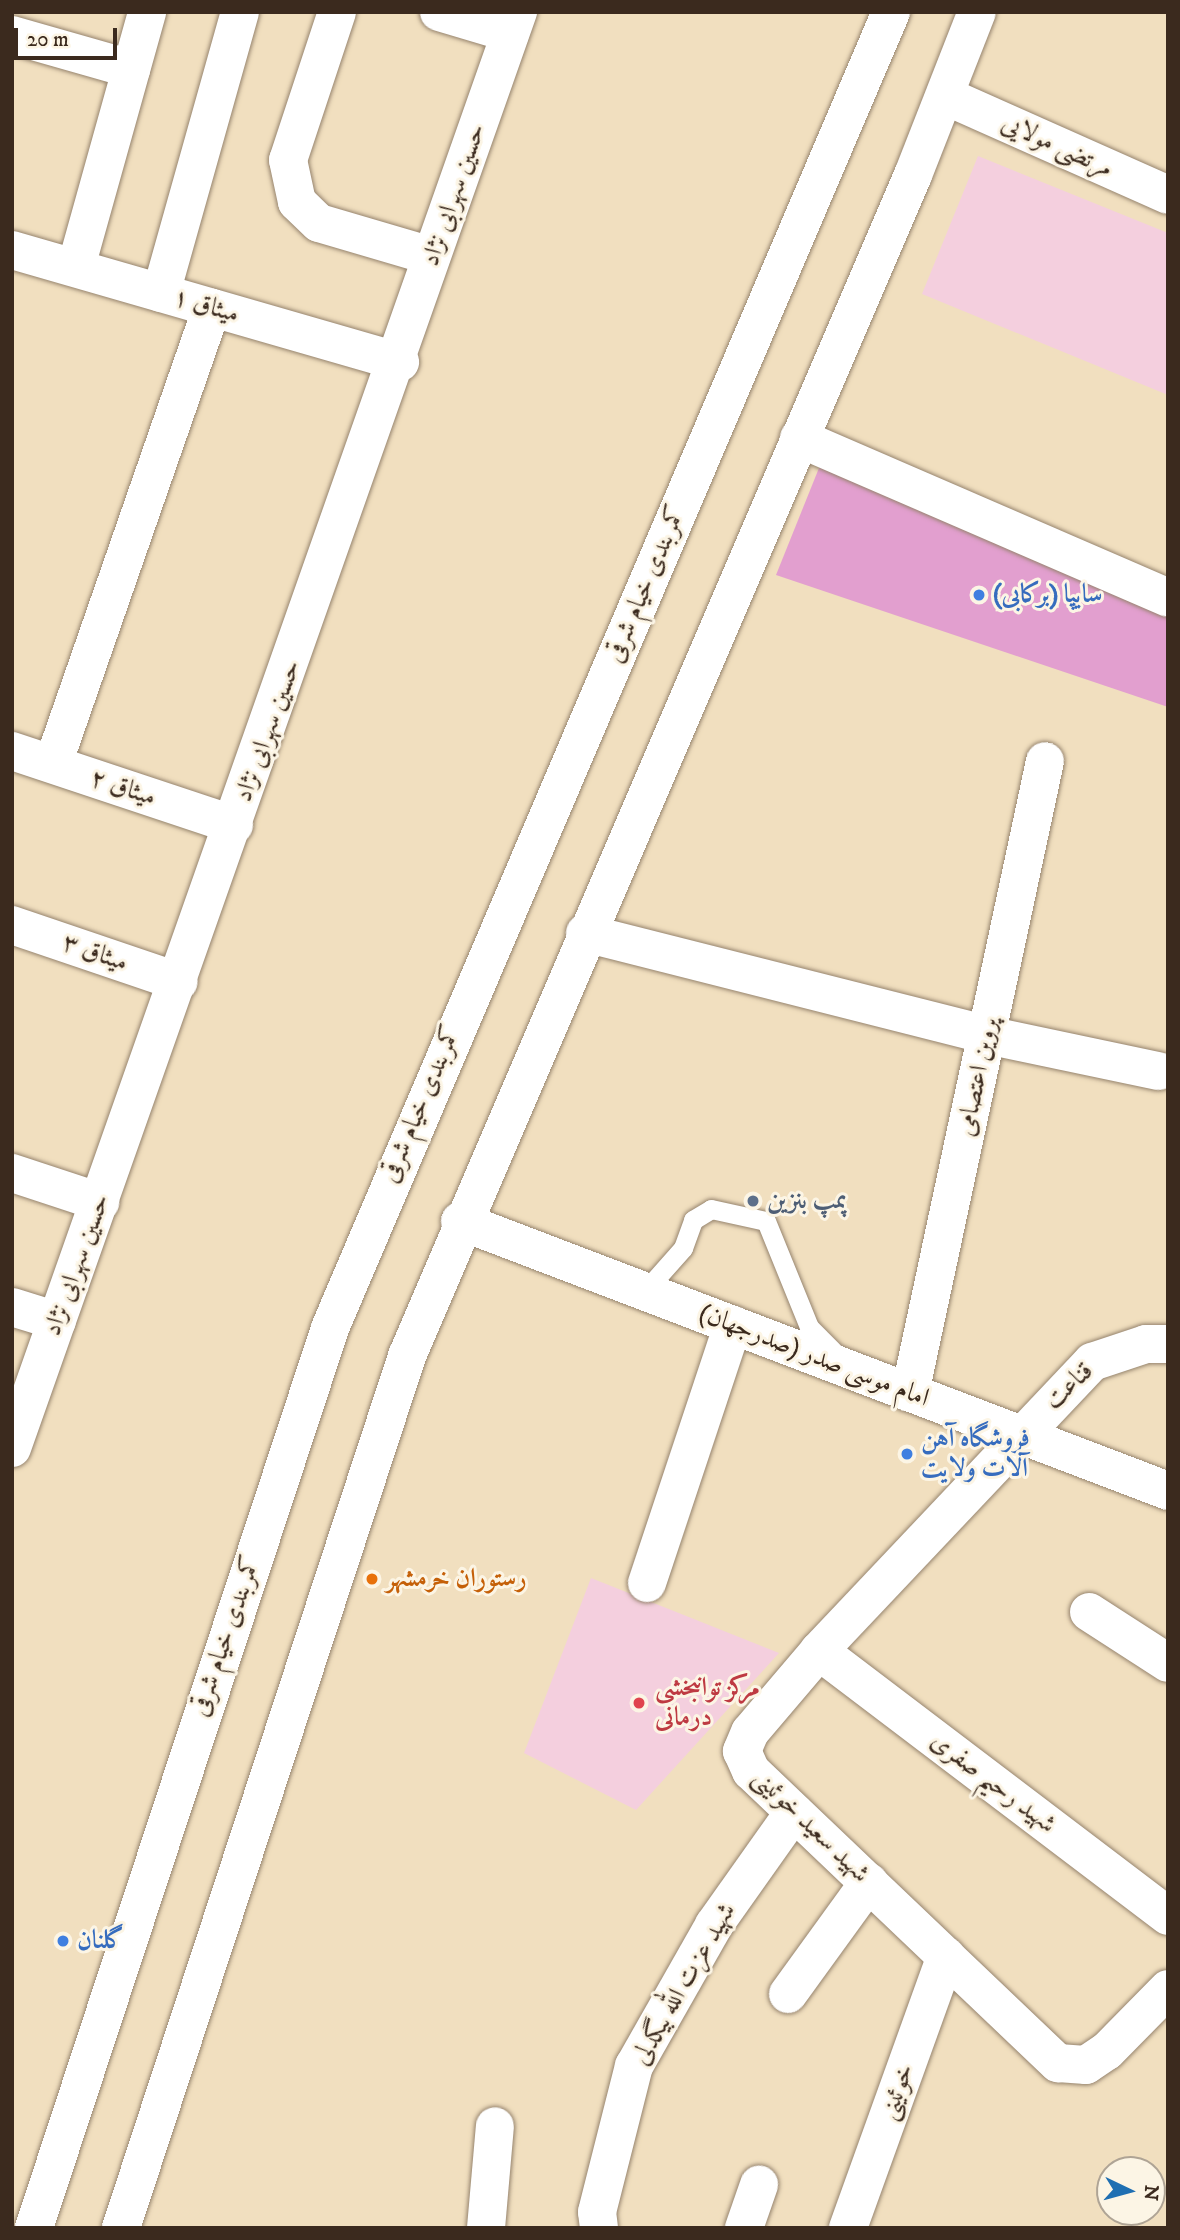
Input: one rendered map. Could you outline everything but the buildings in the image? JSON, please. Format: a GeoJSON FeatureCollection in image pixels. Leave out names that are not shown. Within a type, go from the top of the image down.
{"type":"FeatureCollection","features":[{"type":"Feature","properties":{"kind":"main road"},"geometry":{"type":"LineString","coordinates":[[76,267],[147,12]]}},
{"type":"Feature","properties":{"kind":"main road"},"geometry":{"type":"LineString","coordinates":[[161,293],[240,12]]}},
{"type":"Feature","properties":{"kind":"main road"},"geometry":{"type":"LineString","coordinates":[[337,12],[288,160],[298,202],[319,223],[431,256]]}},
{"type":"Feature","properties":{"kind":"main road"},"geometry":{"type":"LineString","coordinates":[[439,12],[514,23]]}},
{"type":"Feature","properties":{"kind":"main road","name":"کمربندی خیام شرقی"},"geometry":{"type":"LineString","coordinates":[[34,2228],[330,1328],[891,12]]}},
{"type":"Feature","properties":{"kind":"main road"},"geometry":{"type":"LineString","coordinates":[[121,2228],[407,1356],[460,1221],[946,96],[976,12]]}},
{"type":"Feature","properties":{"kind":"main road","name":"حسین سهرابی نژاد"},"geometry":{"type":"LineString","coordinates":[[14,1440],[400,362],[431,256],[514,23]]}},
{"type":"Feature","properties":{"kind":"main road"},"geometry":{"type":"LineString","coordinates":[[12,35],[131,69]]}},
{"type":"Feature","properties":{"kind":"main road","name":"مرتضی مولایی"},"geometry":{"type":"LineString","coordinates":[[946,96],[1168,195]]}},
{"type":"Feature","properties":{"kind":"main road","name":"میثاق ۱"},"geometry":{"type":"LineString","coordinates":[[12,250],[400,362]]}},
{"type":"Feature","properties":{"kind":"main road"},"geometry":{"type":"LineString","coordinates":[[52,764],[212,308]]}},
{"type":"Feature","properties":{"kind":"main road"},"geometry":{"type":"LineString","coordinates":[[799,438],[1168,598]]}},
{"type":"Feature","properties":{"kind":"main road","name":"میثاق ۲"},"geometry":{"type":"LineString","coordinates":[[12,751],[234,825]]}},
{"type":"Feature","properties":{"kind":"main road","name":"پروین اعتصامی"},"geometry":{"type":"LineString","coordinates":[[910,1393],[1045,761]]}},
{"type":"Feature","properties":{"kind":"main road","name":"میثاق ۳"},"geometry":{"type":"LineString","coordinates":[[12,925],[178,982]]}},
{"type":"Feature","properties":{"kind":"main road"},"geometry":{"type":"LineString","coordinates":[[585,933],[987,1035],[1158,1071]]}},
{"type":"Feature","properties":{"kind":"main road"},"geometry":{"type":"LineString","coordinates":[[12,1173],[100,1202]]}},
{"type":"Feature","properties":{"kind":"main road","name":"(صدرجهان) امام موسی صدر"},"geometry":{"type":"LineString","coordinates":[[460,1221],[1168,1491]]}},
{"type":"Feature","properties":{"kind":"main road"},"geometry":{"type":"LineString","coordinates":[[12,1307],[57,1321]]}},
{"type":"Feature","properties":{"kind":"main road"},"geometry":{"type":"LineString","coordinates":[[647,1583],[733,1325]]}},
{"type":"Feature","properties":{"kind":"main road","name":"قناعت"},"geometry":{"type":"LineString","coordinates":[[1018,1434],[1092,1362],[1146,1344],[1168,1344]]}},
{"type":"Feature","properties":{"kind":"main road","name":"شهید سعید خوئینی"},"geometry":{"type":"LineString","coordinates":[[1018,1434],[819,1651],[750,1731],[742,1751],[751,1771],[1058,2063],[1086,2065],[1107,2051],[1168,1989]]}},
{"type":"Feature","properties":{"kind":"main road"},"geometry":{"type":"LineString","coordinates":[[1089,1612],[1163,1647]]}},
{"type":"Feature","properties":{"kind":"main road","name":"شهید رحیم صفری"},"geometry":{"type":"LineString","coordinates":[[819,1651],[1168,1916]]}},
{"type":"Feature","properties":{"kind":"main road","name":"شهید عزت الله بیگدلی"},"geometry":{"type":"LineString","coordinates":[[598,2220],[635,2066],[714,1925],[794,1812]]}},
{"type":"Feature","properties":{"kind":"main road"},"geometry":{"type":"LineString","coordinates":[[788,1994],[869,1882]]}},
{"type":"Feature","properties":{"kind":"main road","name":"خوئینی"},"geometry":{"type":"LineString","coordinates":[[848,2228],[946,1956]]}},
{"type":"Feature","properties":{"kind":"main road"},"geometry":{"type":"LineString","coordinates":[[486,2228],[495,2126]]}},
{"type":"Feature","properties":{"kind":"main road"},"geometry":{"type":"LineString","coordinates":[[744,2228],[759,2185]]}},
{"type":"Feature","properties":{"kind":"lane"},"geometry":{"type":"LineString","coordinates":[[644,1292],[683,1248],[693,1220],[711,1209],[766,1221],[809,1327],[855,1372]]}},
{"type":"Feature","properties":{"kind":"shaded area"},"geometry":{"type":"Polygon","coordinates":[[[978,156],[1168,233],[1168,395],[922,294],[978,156]]]}},
{"type":"Feature","properties":{"kind":"shaded area","name":"مرکز توانبخشی درمانی"},"geometry":{"type":"Polygon","coordinates":[[[591,1578],[779,1653],[636,1810],[524,1753],[591,1578]]]}},
{"type":"Feature","properties":{"kind":"place","name":"سایپا (برکابی)"},"geometry":{"type":"Point","coordinates":[979,595]}},
{"type":"Feature","properties":{"kind":"place","name":"پمپ بنزین"},"geometry":{"type":"Point","coordinates":[753,1201]}},
{"type":"Feature","properties":{"kind":"place","name":"فروشگاه آهن آلات ولایت"},"geometry":{"type":"Point","coordinates":[907,1454]}},
{"type":"Feature","properties":{"kind":"place","name":"رستوران خرمشهر"},"geometry":{"type":"Point","coordinates":[372,1579]}},
{"type":"Feature","properties":{"kind":"place","name":"مرکز توانبخشی درمانی"},"geometry":{"type":"Point","coordinates":[639,1703]}},
{"type":"Feature","properties":{"kind":"place","name":"گلنان"},"geometry":{"type":"Point","coordinates":[63,1941]}}]}
